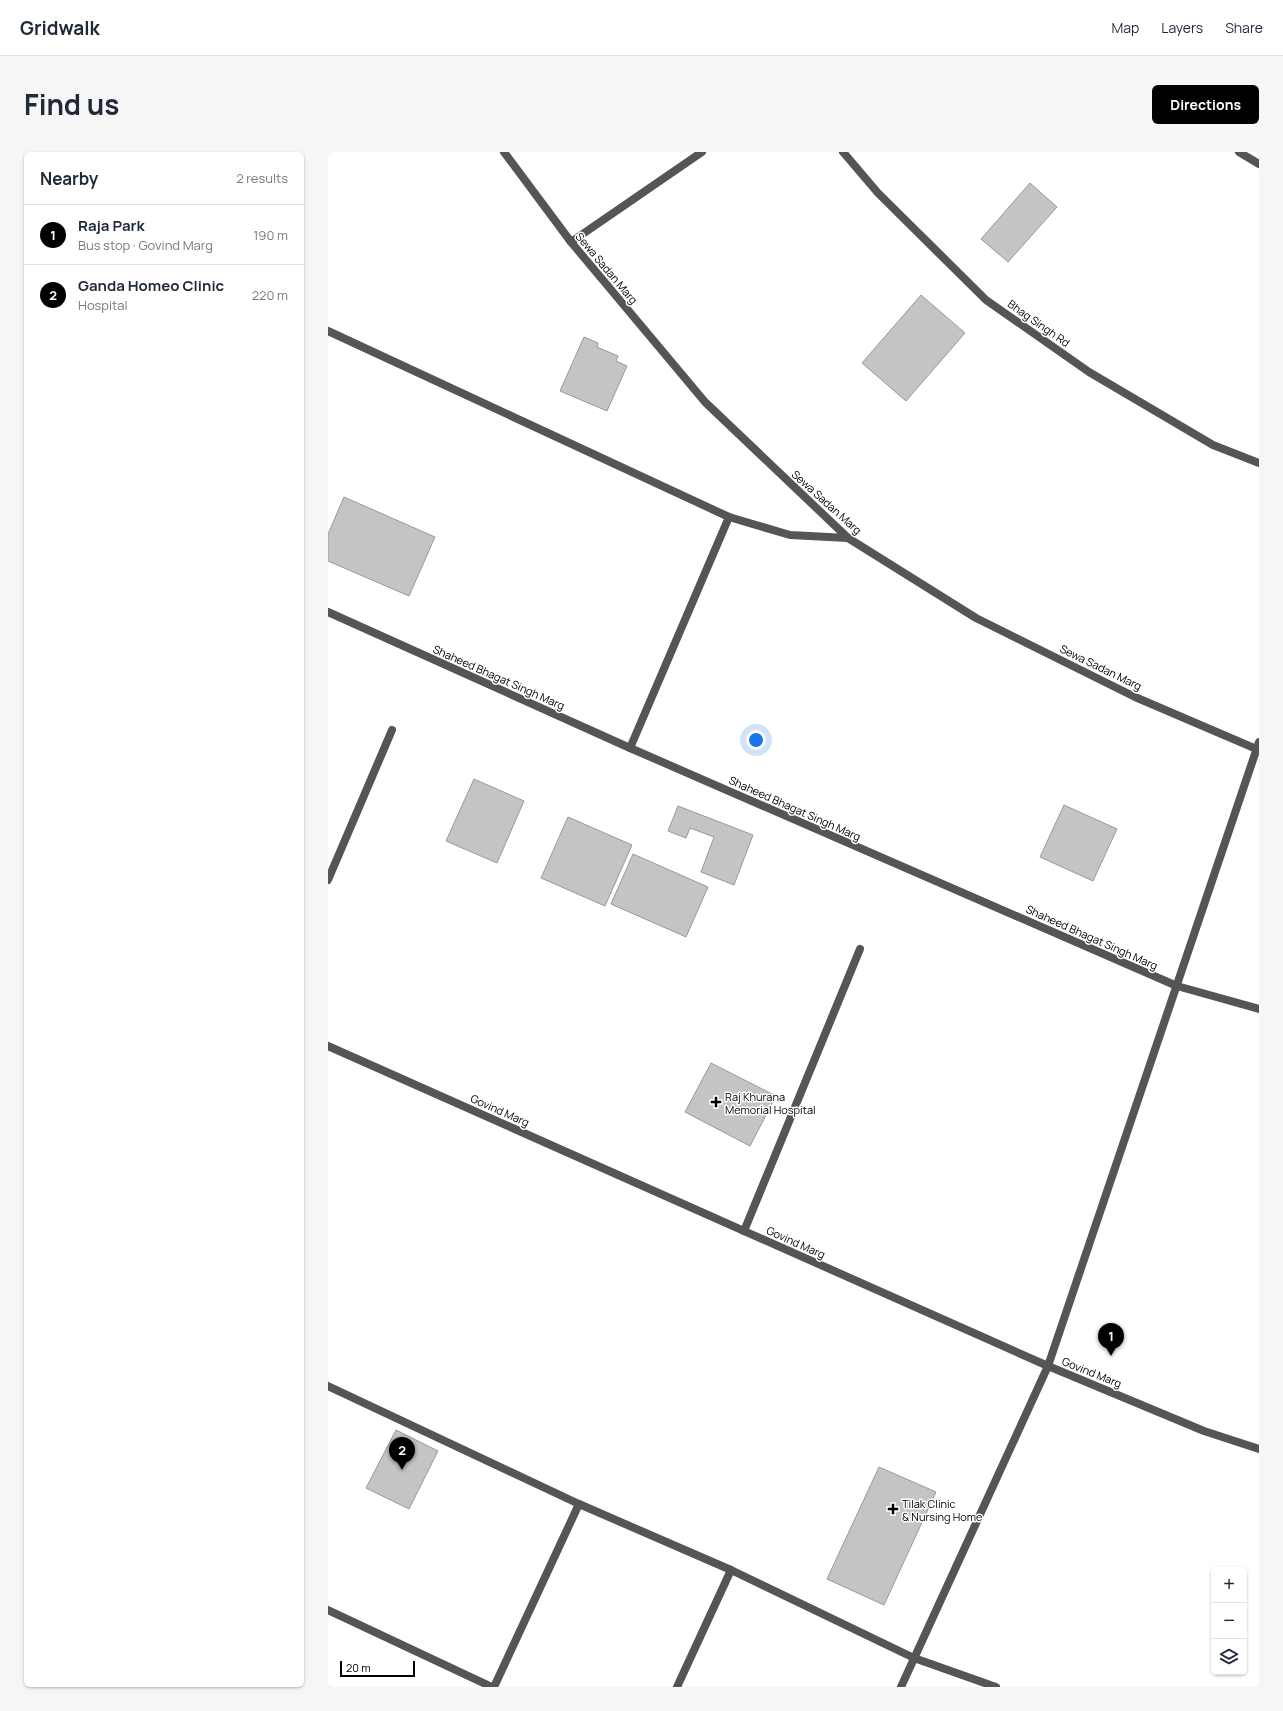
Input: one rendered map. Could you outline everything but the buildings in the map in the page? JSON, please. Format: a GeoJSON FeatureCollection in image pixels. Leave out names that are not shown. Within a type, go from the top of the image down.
{"type":"FeatureCollection","features":[{"type":"Feature","properties":{"kind":"street","name":"Sewa Sadan Marg"},"geometry":{"type":"LineString","coordinates":[[504,152],[570,242],[705,402],[848,538],[976,618],[1135,697],[1258,747]]}},
{"type":"Feature","properties":{"kind":"street"},"geometry":{"type":"LineString","coordinates":[[570,242],[702,152]]}},
{"type":"Feature","properties":{"kind":"street","name":"Bhag Singh Rd"},"geometry":{"type":"LineString","coordinates":[[843,152],[878,193],[986,300],[1089,372],[1213,445],[1259,463]]}},
{"type":"Feature","properties":{"kind":"street"},"geometry":{"type":"LineString","coordinates":[[1239,152],[1259,164]]}},
{"type":"Feature","properties":{"kind":"street"},"geometry":{"type":"LineString","coordinates":[[328,331],[730,517],[790,535],[848,538]]}},
{"type":"Feature","properties":{"kind":"street"},"geometry":{"type":"LineString","coordinates":[[630,748],[730,517]]}},
{"type":"Feature","properties":{"kind":"street","name":"Shaheed Bhagat Singh Marg"},"geometry":{"type":"LineString","coordinates":[[328,612],[630,748],[1177,986],[1259,1009]]}},
{"type":"Feature","properties":{"kind":"street"},"geometry":{"type":"LineString","coordinates":[[328,880],[392,730]]}},
{"type":"Feature","properties":{"kind":"street"},"geometry":{"type":"LineString","coordinates":[[901,1687],[1048,1366],[1258,747]]}},
{"type":"Feature","properties":{"kind":"street"},"geometry":{"type":"LineString","coordinates":[[744,1231],[860,949]]}},
{"type":"Feature","properties":{"kind":"street","name":"Govind Marg"},"geometry":{"type":"LineString","coordinates":[[328,1046],[1048,1366],[1204,1431],[1259,1449]]}},
{"type":"Feature","properties":{"kind":"street"},"geometry":{"type":"LineString","coordinates":[[328,1386],[579,1504],[731,1570],[914,1658],[996,1687]]}},
{"type":"Feature","properties":{"kind":"street"},"geometry":{"type":"LineString","coordinates":[[328,1610],[493,1687],[579,1504]]}},
{"type":"Feature","properties":{"kind":"street"},"geometry":{"type":"LineString","coordinates":[[678,1687],[731,1570]]}},
{"type":"Feature","properties":{"kind":"place","name":"Raj Khurana Memorial Hospital"},"geometry":{"type":"Point","coordinates":[716,1102]}},
{"type":"Feature","properties":{"kind":"place","name":"Raja Park"},"geometry":{"type":"Point","coordinates":[1111,1356]}},
{"type":"Feature","properties":{"kind":"place","name":"Ganda Homeo Clinic"},"geometry":{"type":"Point","coordinates":[402,1470]}},
{"type":"Feature","properties":{"kind":"place","name":"Tilak Clinic & Nursing Home"},"geometry":{"type":"Point","coordinates":[893,1509]}}]}
